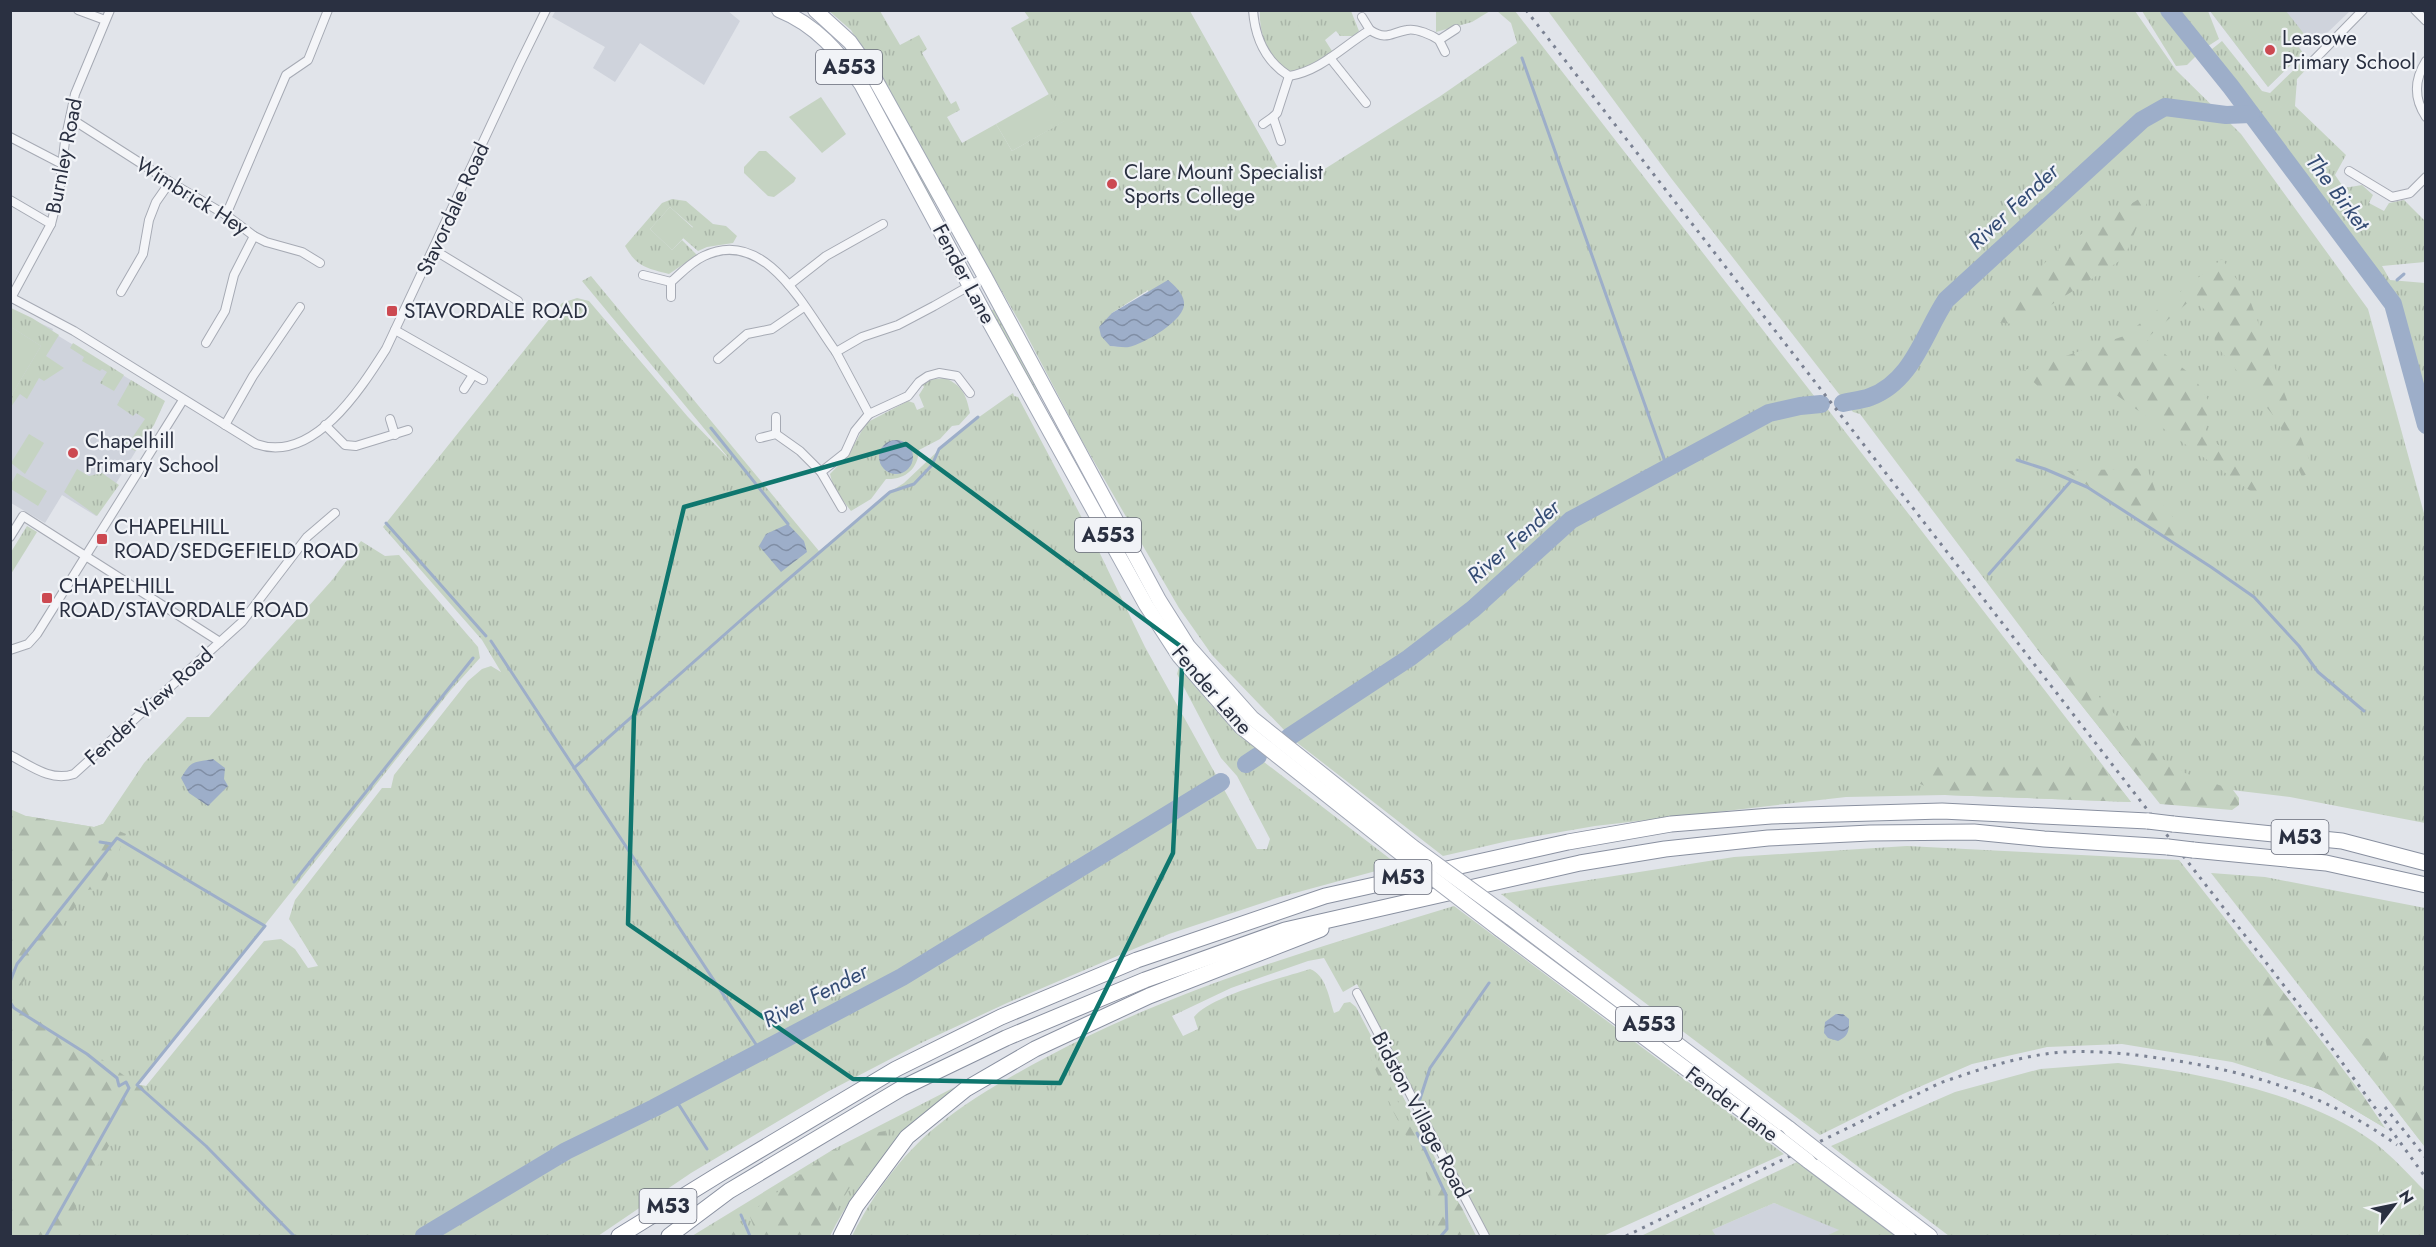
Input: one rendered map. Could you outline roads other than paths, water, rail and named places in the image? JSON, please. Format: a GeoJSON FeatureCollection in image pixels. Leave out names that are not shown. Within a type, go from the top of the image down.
{"type":"FeatureCollection","features":[{"type":"Feature","properties":{"kind":"highway","name":"M53"},"geometry":{"type":"LineString","coordinates":[[619,1236],[718,1174],[896,1069],[1001,1017],[1137,960],[1325,896],[1568,842],[1682,824],[1772,816],[1941,811],[2148,821],[2342,841],[2426,862]]}},
{"type":"Feature","properties":{"kind":"highway","name":"M53"},"geometry":{"type":"LineString","coordinates":[[669,1236],[729,1191],[902,1088],[1005,1038],[1145,980],[1285,930],[1580,863],[1665,849],[1768,838],[1870,833],[1974,832],[2326,862],[2426,885]]}},
{"type":"Feature","properties":{"kind":"highway","name":"M53"},"geometry":{"type":"LineString","coordinates":[[841,1236],[856,1206],[907,1137],[966,1089],[1035,1049],[1149,996],[1374,908]]}},
{"type":"Feature","properties":{"kind":"highway","name":"M53"},"geometry":{"type":"LineString","coordinates":[[638,1236],[718,1174]]}},
{"type":"Feature","properties":{"kind":"main road","name":"Fender Lane"},"geometry":{"type":"LineString","coordinates":[[779,10],[814,29],[847,64],[861,84],[1146,605],[1179,656],[1241,727],[1409,852],[1509,917],[1930,1236]]}},
{"type":"Feature","properties":{"kind":"main road","name":"Fender Lane"},"geometry":{"type":"LineString","coordinates":[[815,10],[850,42],[870,70],[985,277],[1159,600],[1188,646],[1252,718],[1499,929],[1908,1236]]}},
{"type":"Feature","properties":{"kind":"street"},"geometry":{"type":"LineString","coordinates":[[78,10],[105,20]]}},
{"type":"Feature","properties":{"kind":"street","name":"Burnley Road"},"geometry":{"type":"LineString","coordinates":[[11,297],[51,224],[59,193],[75,94],[110,10]]}},
{"type":"Feature","properties":{"kind":"street"},"geometry":{"type":"LineString","coordinates":[[226,215],[286,75],[308,60],[328,10]]}},
{"type":"Feature","properties":{"kind":"street","name":"Stavordale Road"},"geometry":{"type":"LineString","coordinates":[[11,297],[74,332],[256,444],[267,448],[282,449],[310,439],[367,378],[395,330],[546,10]]}},
{"type":"Feature","properties":{"kind":"street"},"geometry":{"type":"LineString","coordinates":[[1253,10],[1254,22],[1266,55],[1289,76]]}},
{"type":"Feature","properties":{"kind":"street"},"geometry":{"type":"LineString","coordinates":[[2314,60],[2363,10]]}},
{"type":"Feature","properties":{"kind":"street"},"geometry":{"type":"LineString","coordinates":[[2415,10],[2426,21]]}},
{"type":"Feature","properties":{"kind":"street"},"geometry":{"type":"LineString","coordinates":[[1362,17],[1370,30],[1379,36],[1413,30],[1439,40],[1445,52]]}},
{"type":"Feature","properties":{"kind":"street"},"geometry":{"type":"LineString","coordinates":[[1439,40],[1455,29]]}},
{"type":"Feature","properties":{"kind":"street"},"geometry":{"type":"LineString","coordinates":[[1289,76],[1305,72],[1330,58],[1370,30]]}},
{"type":"Feature","properties":{"kind":"street"},"geometry":{"type":"LineString","coordinates":[[1330,58],[1366,103]]}},
{"type":"Feature","properties":{"kind":"street"},"geometry":{"type":"LineString","coordinates":[[2426,61],[2416,82],[2417,96],[2426,117]]}},
{"type":"Feature","properties":{"kind":"street"},"geometry":{"type":"LineString","coordinates":[[1263,124],[1277,113],[1289,76]]}},
{"type":"Feature","properties":{"kind":"street"},"geometry":{"type":"LineString","coordinates":[[1273,117],[1281,141]]}},
{"type":"Feature","properties":{"kind":"street","name":"Wimbrick Hey"},"geometry":{"type":"LineString","coordinates":[[70,118],[226,215],[254,236],[266,242],[302,252],[321,262]]}},
{"type":"Feature","properties":{"kind":"street"},"geometry":{"type":"LineString","coordinates":[[10,136],[62,164]]}},
{"type":"Feature","properties":{"kind":"street"},"geometry":{"type":"LineString","coordinates":[[2349,171],[2392,197],[2410,193],[2426,177]]}},
{"type":"Feature","properties":{"kind":"street"},"geometry":{"type":"LineString","coordinates":[[121,292],[143,254],[149,220],[156,202],[170,182]]}},
{"type":"Feature","properties":{"kind":"street"},"geometry":{"type":"LineString","coordinates":[[10,200],[51,224]]}},
{"type":"Feature","properties":{"kind":"street"},"geometry":{"type":"LineString","coordinates":[[789,285],[825,256],[883,224]]}},
{"type":"Feature","properties":{"kind":"street"},"geometry":{"type":"LineString","coordinates":[[206,343],[225,311],[234,274],[254,236]]}},
{"type":"Feature","properties":{"kind":"street"},"geometry":{"type":"LineString","coordinates":[[434,250],[518,301]]}},
{"type":"Feature","properties":{"kind":"street"},"geometry":{"type":"LineString","coordinates":[[671,282],[705,256],[715,252],[734,250],[765,261],[789,285],[836,352],[869,414]]}},
{"type":"Feature","properties":{"kind":"street"},"geometry":{"type":"LineString","coordinates":[[643,275],[671,282]]}},
{"type":"Feature","properties":{"kind":"street"},"geometry":{"type":"LineString","coordinates":[[836,352],[862,337],[898,325],[985,277]]}},
{"type":"Feature","properties":{"kind":"street"},"geometry":{"type":"LineString","coordinates":[[127,282],[137,288]]}},
{"type":"Feature","properties":{"kind":"street"},"geometry":{"type":"LineString","coordinates":[[671,282],[671,297]]}},
{"type":"Feature","properties":{"kind":"street"},"geometry":{"type":"LineString","coordinates":[[225,425],[253,376],[300,307]]}},
{"type":"Feature","properties":{"kind":"street"},"geometry":{"type":"LineString","coordinates":[[718,359],[747,334],[772,329],[804,307]]}},
{"type":"Feature","properties":{"kind":"street"},"geometry":{"type":"LineString","coordinates":[[395,330],[483,380]]}},
{"type":"Feature","properties":{"kind":"street"},"geometry":{"type":"LineString","coordinates":[[821,472],[845,453],[855,431],[869,414],[908,396],[919,382],[939,373],[957,376],[970,393]]}},
{"type":"Feature","properties":{"kind":"street"},"geometry":{"type":"LineString","coordinates":[[464,389],[473,375]]}},
{"type":"Feature","properties":{"kind":"street"},"geometry":{"type":"LineString","coordinates":[[10,650],[28,644],[37,634],[183,400]]}},
{"type":"Feature","properties":{"kind":"street"},"geometry":{"type":"LineString","coordinates":[[776,417],[776,434]]}},
{"type":"Feature","properties":{"kind":"street"},"geometry":{"type":"LineString","coordinates":[[390,419],[394,435]]}},
{"type":"Feature","properties":{"kind":"street"},"geometry":{"type":"LineString","coordinates":[[325,425],[345,446],[356,446],[408,430]]}},
{"type":"Feature","properties":{"kind":"street"},"geometry":{"type":"LineString","coordinates":[[760,438],[776,434],[800,451],[821,472],[842,508]]}},
{"type":"Feature","properties":{"kind":"street","name":"Fender View Road"},"geometry":{"type":"LineString","coordinates":[[10,755],[50,776],[63,778],[74,774],[242,622],[307,537],[335,513]]}},
{"type":"Feature","properties":{"kind":"street"},"geometry":{"type":"LineString","coordinates":[[10,537],[23,516],[220,642]]}},
{"type":"Feature","properties":{"kind":"street","name":"Bidston Village Road"},"geometry":{"type":"LineString","coordinates":[[1357,993],[1485,1236]]}},
{"type":"Feature","properties":{"kind":"water"},"geometry":{"type":"Polygon","coordinates":[[[1168,280],[1182,295],[1183,309],[1179,316],[1163,330],[1136,345],[1110,346],[1101,336],[1099,327],[1112,313],[1168,280]]]}},
{"type":"Feature","properties":{"kind":"water"},"geometry":{"type":"Polygon","coordinates":[[[896,440],[908,445],[913,457],[908,469],[896,474],[884,469],[879,457],[884,445],[896,440]]]}},
{"type":"Feature","properties":{"kind":"water"},"geometry":{"type":"Polygon","coordinates":[[[788,524],[804,541],[807,552],[781,572],[759,546],[766,534],[788,524]]]}},
{"type":"Feature","properties":{"kind":"water"},"geometry":{"type":"Polygon","coordinates":[[[213,759],[225,768],[224,779],[228,786],[208,806],[189,793],[181,778],[194,763],[213,759]]]}},
{"type":"Feature","properties":{"kind":"water"},"geometry":{"type":"Polygon","coordinates":[[[1836,1014],[1843,1014],[1849,1019],[1848,1032],[1838,1041],[1828,1038],[1824,1033],[1825,1022],[1836,1014]]]}},
{"type":"Feature","properties":{"kind":"waterway","name":"The Birket"},"geometry":{"type":"LineString","coordinates":[[2169,10],[2231,87],[2393,304],[2426,425]]}},
{"type":"Feature","properties":{"kind":"waterway"},"geometry":{"type":"LineString","coordinates":[[1522,58],[1667,467]]}},
{"type":"Feature","properties":{"kind":"waterway","name":"River Fender"},"geometry":{"type":"LineString","coordinates":[[1843,403],[1870,397],[1885,390],[1897,380],[1916,355],[1946,300],[2142,120],[2165,107],[2226,115],[2251,114]]}},
{"type":"Feature","properties":{"kind":"waterway"},"geometry":{"type":"LineString","coordinates":[[2397,280],[2404,274]]}},
{"type":"Feature","properties":{"kind":"waterway","name":"River Fender"},"geometry":{"type":"LineString","coordinates":[[1289,737],[1409,658],[1473,609],[1571,520],[1769,413],[1821,404]]}},
{"type":"Feature","properties":{"kind":"waterway"},"geometry":{"type":"LineString","coordinates":[[574,768],[890,492],[914,484],[932,465],[939,449],[978,417]]}},
{"type":"Feature","properties":{"kind":"waterway"},"geometry":{"type":"LineString","coordinates":[[711,428],[788,524]]}},
{"type":"Feature","properties":{"kind":"waterway"},"geometry":{"type":"LineString","coordinates":[[2017,460],[2087,487],[2254,597],[2299,646],[2318,672],[2364,711]]}},
{"type":"Feature","properties":{"kind":"waterway"},"geometry":{"type":"LineString","coordinates":[[1989,574],[2071,481]]}},
{"type":"Feature","properties":{"kind":"waterway"},"geometry":{"type":"LineString","coordinates":[[386,523],[486,636]]}},
{"type":"Feature","properties":{"kind":"waterway"},"geometry":{"type":"LineString","coordinates":[[491,641],[759,1049]]}},
{"type":"Feature","properties":{"kind":"waterway"},"geometry":{"type":"LineString","coordinates":[[294,882],[473,658]]}},
{"type":"Feature","properties":{"kind":"waterway","name":"River Fender"},"geometry":{"type":"LineString","coordinates":[[1246,764],[1258,756]]}},
{"type":"Feature","properties":{"kind":"waterway","name":"River Fender"},"geometry":{"type":"LineString","coordinates":[[424,1236],[566,1151],[654,1108],[902,977],[1221,782]]}},
{"type":"Feature","properties":{"kind":"waterway"},"geometry":{"type":"LineString","coordinates":[[10,982],[17,964],[117,838],[265,926],[137,1085],[206,1146],[294,1236]]}},
{"type":"Feature","properties":{"kind":"waterway"},"geometry":{"type":"LineString","coordinates":[[100,842],[112,844]]}},
{"type":"Feature","properties":{"kind":"waterway"},"geometry":{"type":"LineString","coordinates":[[1420,1099],[1430,1068],[1489,983]]}},
{"type":"Feature","properties":{"kind":"waterway"},"geometry":{"type":"LineString","coordinates":[[10,1002],[14,1008],[87,1054],[117,1078],[119,1086],[126,1082],[129,1088],[46,1236]]}},
{"type":"Feature","properties":{"kind":"waterway"},"geometry":{"type":"LineString","coordinates":[[674,1097],[707,1149]]}},
{"type":"Feature","properties":{"kind":"waterway"},"geometry":{"type":"LineString","coordinates":[[1417,1133],[1446,1195],[1447,1229],[1441,1236]]}},
{"type":"Feature","properties":{"kind":"waterway"},"geometry":{"type":"LineString","coordinates":[[741,1215],[750,1236]]}},
{"type":"Feature","properties":{"kind":"railway"},"geometry":{"type":"LineString","coordinates":[[1526,10],[2320,1032],[2426,1178]]}},
{"type":"Feature","properties":{"kind":"railway"},"geometry":{"type":"LineString","coordinates":[[1626,1236],[1940,1083],[2001,1063],[2064,1052],[2121,1054],[2178,1061],[2265,1081],[2346,1113],[2397,1145]]}},
{"type":"Feature","properties":{"kind":"railway"},"geometry":{"type":"LineString","coordinates":[[2385,1107],[2426,1158]]}},
{"type":"Feature","properties":{"kind":"place","name":"Leasowe Primary School"},"geometry":{"type":"Point","coordinates":[2270,50]}},
{"type":"Feature","properties":{"kind":"place","name":"Clare Mount Specialist Sports College"},"geometry":{"type":"Point","coordinates":[1112,184]}},
{"type":"Feature","properties":{"kind":"place","name":"STAVORDALE ROAD"},"geometry":{"type":"Point","coordinates":[392,311]}},
{"type":"Feature","properties":{"kind":"place","name":"Chapelhill Primary School"},"geometry":{"type":"Point","coordinates":[73,453]}},
{"type":"Feature","properties":{"kind":"place","name":"CHAPELHILL ROAD/SEDGEFIELD ROAD"},"geometry":{"type":"Point","coordinates":[102,539]}},
{"type":"Feature","properties":{"kind":"place","name":"CHAPELHILL ROAD/STAVORDALE ROAD"},"geometry":{"type":"Point","coordinates":[47,598]}}]}
